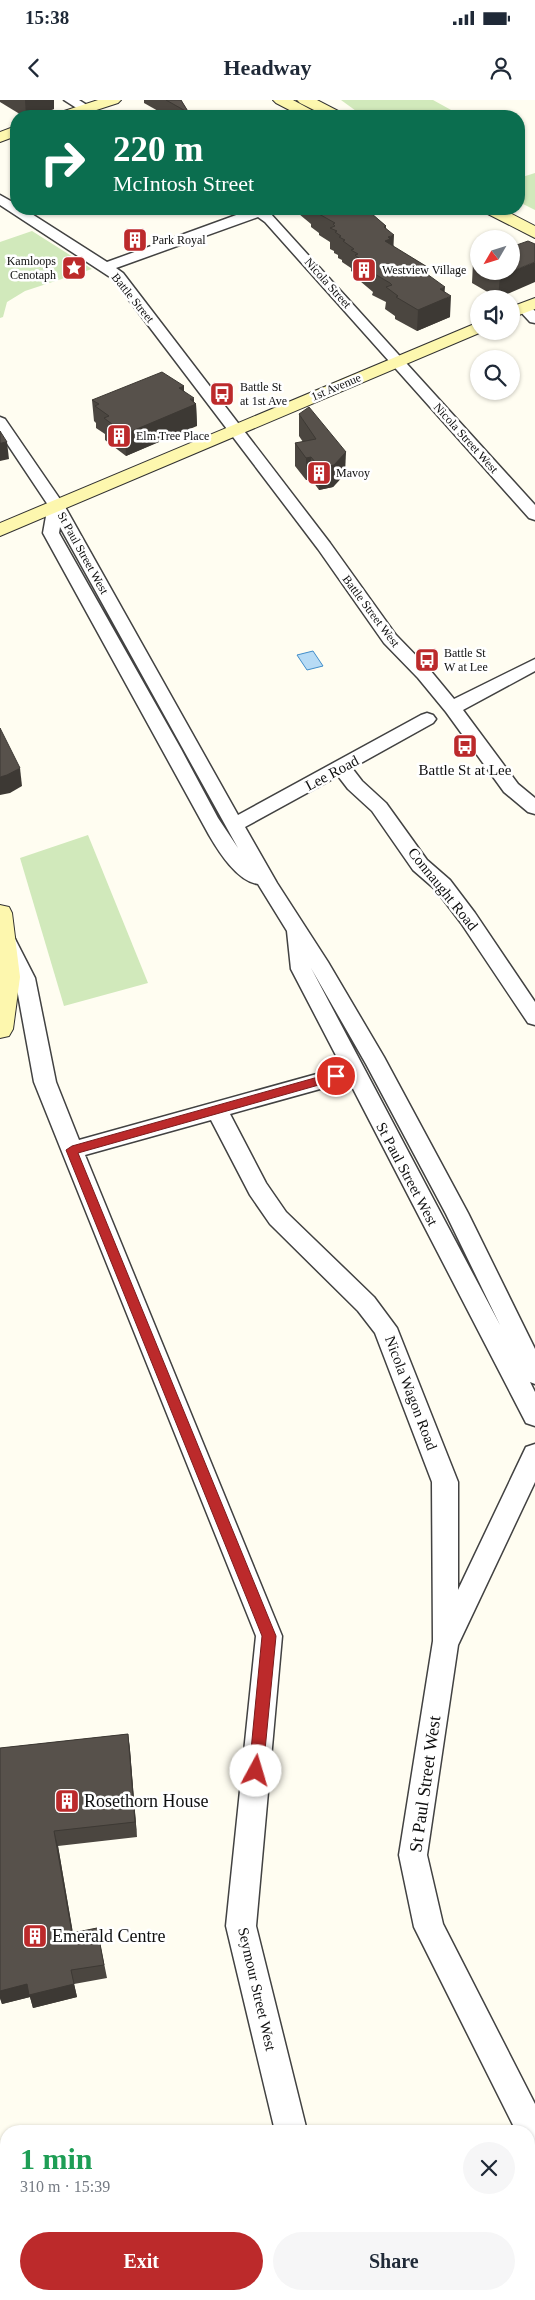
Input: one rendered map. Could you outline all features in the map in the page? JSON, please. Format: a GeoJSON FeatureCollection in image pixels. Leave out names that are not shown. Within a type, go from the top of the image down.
{"type":"FeatureCollection","features":[{"type":"Feature","properties":{"kind":"street"},"geometry":{"type":"LineString","coordinates":[[70,100],[87,110]]}},
{"type":"Feature","properties":{"kind":"street"},"geometry":{"type":"LineString","coordinates":[[97,110],[113,100]]}},
{"type":"Feature","properties":{"kind":"street"},"geometry":{"type":"LineString","coordinates":[[281,100],[312,105]]}},
{"type":"Feature","properties":{"kind":"street","name":"Battle Street"},"geometry":{"type":"LineString","coordinates":[[25,215],[118,276],[235,430]]}},
{"type":"Feature","properties":{"kind":"street"},"geometry":{"type":"LineString","coordinates":[[107,268],[248,215]]}},
{"type":"Feature","properties":{"kind":"street","name":"Nicola Street"},"geometry":{"type":"LineString","coordinates":[[266,215],[397,361]]}},
{"type":"Feature","properties":{"kind":"street"},"geometry":{"type":"LineString","coordinates":[[501,215],[535,233]]}},
{"type":"Feature","properties":{"kind":"street"},"geometry":{"type":"LineString","coordinates":[[522,215],[535,222]]}},
{"type":"Feature","properties":{"kind":"street","name":"1st Avenue"},"geometry":{"type":"LineString","coordinates":[[0,530],[470,331]]}},
{"type":"Feature","properties":{"kind":"street","name":"Nicola Street West"},"geometry":{"type":"LineString","coordinates":[[397,361],[535,515]]}},
{"type":"Feature","properties":{"kind":"street"},"geometry":{"type":"LineString","coordinates":[[0,422],[56,505]]}},
{"type":"Feature","properties":{"kind":"street","name":"Battle Street West"},"geometry":{"type":"LineString","coordinates":[[235,430],[324,546],[390,639],[424,674],[452,708],[511,788],[535,808]]}},
{"type":"Feature","properties":{"kind":"street","name":"St Paul Street West"},"geometry":{"type":"LineString","coordinates":[[56,505],[268,885],[321,967],[376,1063],[457,1213],[535,1374]]}},
{"type":"Feature","properties":{"kind":"street","name":"St Paul Street West"},"geometry":{"type":"LineString","coordinates":[[56,505],[51,533],[186,774],[220,840],[244,868],[268,885]]}},
{"type":"Feature","properties":{"kind":"street"},"geometry":{"type":"LineString","coordinates":[[452,708],[535,664]]}},
{"type":"Feature","properties":{"kind":"street","name":"Lee Road"},"geometry":{"type":"LineString","coordinates":[[235,824],[342,768],[428,719]]}},
{"type":"Feature","properties":{"kind":"street","name":"Connaught Road"},"geometry":{"type":"LineString","coordinates":[[342,768],[355,786],[379,807],[420,865],[442,885],[468,918],[535,1018]]}},
{"type":"Feature","properties":{"kind":"street","name":"Seymour Street West"},"geometry":{"type":"LineString","coordinates":[[0,913],[8,977],[0,1030]]}},
{"type":"Feature","properties":{"kind":"street","name":"St Paul Street West"},"geometry":{"type":"LineString","coordinates":[[295,926],[300,968],[535,1416]]}},
{"type":"Feature","properties":{"kind":"street","name":"Seymour Street West"},"geometry":{"type":"LineString","coordinates":[[4,937],[25,978],[45,1082],[269,1636],[241,1926],[291,2125]]}},
{"type":"Feature","properties":{"kind":"street"},"geometry":{"type":"LineString","coordinates":[[72,1150],[353,1072]]}},
{"type":"Feature","properties":{"kind":"street","name":"Nicola Wagon Road"},"geometry":{"type":"LineString","coordinates":[[218,1110],[258,1189],[278,1218],[366,1304],[385,1328],[445,1482],[445,1645]]}},
{"type":"Feature","properties":{"kind":"street","name":"St Paul Street West"},"geometry":{"type":"LineString","coordinates":[[528,2125],[429,1927],[413,1855],[445,1645],[535,1455]]}},
{"type":"Feature","properties":{"kind":"green space"},"geometry":{"type":"Polygon","coordinates":[[[341,100],[433,100],[451,110],[355,110],[341,100]]]}},
{"type":"Feature","properties":{"kind":"green space"},"geometry":{"type":"Polygon","coordinates":[[[535,173],[535,210],[525,205],[525,176],[535,173]]]}},
{"type":"Feature","properties":{"kind":"green space"},"geometry":{"type":"Polygon","coordinates":[[[32,231],[92,269],[25,291],[7,302],[3,317],[0,318],[0,242],[32,231]]]}},
{"type":"Feature","properties":{"kind":"green space"},"geometry":{"type":"Polygon","coordinates":[[[88,835],[148,983],[64,1006],[20,858],[88,835]]]}},
{"type":"Feature","properties":{"kind":"water"},"geometry":{"type":"Polygon","coordinates":[[[313,651],[323,666],[307,670],[297,655],[313,651]]]}},
{"type":"Feature","properties":{"kind":"building"},"geometry":{"type":"Polygon","coordinates":[[[166,100],[181,100],[187,110],[166,100]]]}},
{"type":"Feature","properties":{"kind":"building"},"geometry":{"type":"Polygon","coordinates":[[[321,215],[373,215],[394,235],[388,237],[390,239],[385,241],[429,268],[424,270],[445,287],[440,289],[451,296],[418,310],[396,297],[398,296],[386,287],[392,285],[373,273],[376,272],[355,255],[358,254],[351,250],[354,249],[343,241],[345,240],[339,237],[341,236],[335,232],[337,231],[330,228],[335,226],[333,224],[335,223],[321,215]]]}},
{"type":"Feature","properties":{"kind":"building"},"geometry":{"type":"Polygon","coordinates":[[[528,241],[535,244],[535,262],[520,268],[520,244],[528,241]]]}},
{"type":"Feature","properties":{"kind":"building"},"geometry":{"type":"Polygon","coordinates":[[[162,372],[184,386],[179,388],[194,398],[190,399],[196,404],[125,434],[104,418],[109,416],[95,406],[99,404],[92,400],[162,372]]]}},
{"type":"Feature","properties":{"kind":"building"},"geometry":{"type":"Polygon","coordinates":[[[309,407],[346,452],[334,465],[320,468],[311,457],[306,458],[295,443],[316,439],[299,414],[309,407]]]}},
{"type":"Feature","properties":{"kind":"building"},"geometry":{"type":"Polygon","coordinates":[[[0,431],[7,442],[0,443],[0,431]]]}},
{"type":"Feature","properties":{"kind":"building"},"geometry":{"type":"Polygon","coordinates":[[[0,728],[20,768],[0,777],[0,728]]]}},
{"type":"Feature","properties":{"kind":"building"},"geometry":{"type":"Polygon","coordinates":[[[128,1734],[135,1822],[54,1831],[72,1933],[97,1928],[104,1965],[71,1970],[74,1984],[29,1995],[27,1984],[0,1991],[0,1748],[128,1734]]]}},
{"type":"Feature","properties":{"kind":"place","name":"Park Royal"},"geometry":{"type":"Point","coordinates":[135,240]}},
{"type":"Feature","properties":{"kind":"place","name":"Kamloops Cenotaph"},"geometry":{"type":"Point","coordinates":[74,268]}},
{"type":"Feature","properties":{"kind":"place","name":"Westview Village"},"geometry":{"type":"Point","coordinates":[364,270]}},
{"type":"Feature","properties":{"kind":"place","name":"Battle St at 1st Ave"},"geometry":{"type":"Point","coordinates":[222,394]}},
{"type":"Feature","properties":{"kind":"place","name":"Elm Tree Place"},"geometry":{"type":"Point","coordinates":[119,436]}},
{"type":"Feature","properties":{"kind":"place","name":"Mavoy"},"geometry":{"type":"Point","coordinates":[319,473]}},
{"type":"Feature","properties":{"kind":"place","name":"Battle St W at Lee"},"geometry":{"type":"Point","coordinates":[427,660]}},
{"type":"Feature","properties":{"kind":"place","name":"Battle St at Lee"},"geometry":{"type":"Point","coordinates":[465,746]}},
{"type":"Feature","properties":{"kind":"place","name":"Rosethorn House"},"geometry":{"type":"Point","coordinates":[67,1801]}},
{"type":"Feature","properties":{"kind":"place","name":"Emerald Centre"},"geometry":{"type":"Point","coordinates":[35,1936]}},
{"type":"Feature","properties":{"kind":"route"},"geometry":{"type":"LineString","coordinates":[[256,1771],[269,1636],[72,1150],[336,1076]]}}]}
